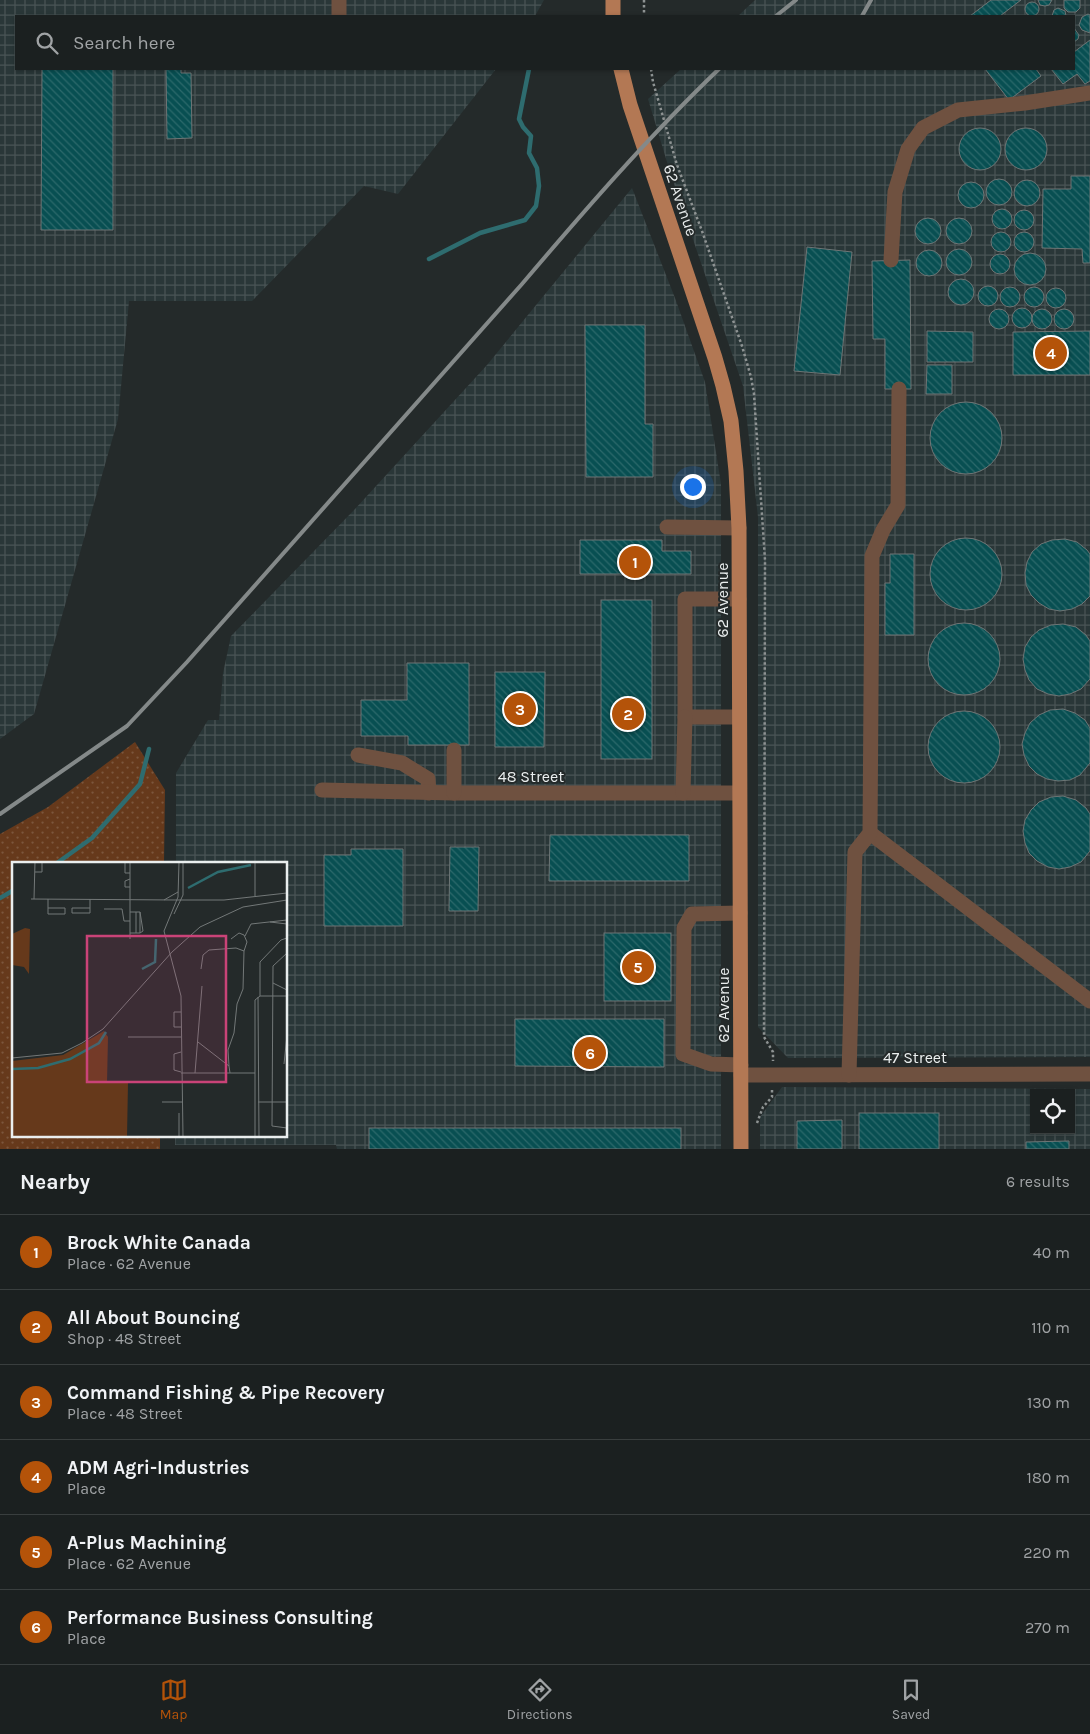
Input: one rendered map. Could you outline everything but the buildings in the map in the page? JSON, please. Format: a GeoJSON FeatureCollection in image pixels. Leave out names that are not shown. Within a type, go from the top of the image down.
{"type":"FeatureCollection","features":[{"type":"Feature","properties":{"kind":"main road"},"geometry":{"type":"LineString","coordinates":[[613,0],[613,15]]}},
{"type":"Feature","properties":{"kind":"main road","name":"62 Avenue"},"geometry":{"type":"LineString","coordinates":[[621,70],[630,105],[715,358],[723,386],[733,446],[739,528],[740,1149]]}},
{"type":"Feature","properties":{"kind":"street"},"geometry":{"type":"LineString","coordinates":[[339,0],[339,15]]}},
{"type":"Feature","properties":{"kind":"street"},"geometry":{"type":"LineString","coordinates":[[891,260],[894,192],[908,149],[923,128],[958,110],[1090,93]]}},
{"type":"Feature","properties":{"kind":"street"},"geometry":{"type":"LineString","coordinates":[[849,1074],[856,852],[870,833],[872,556],[883,530],[898,505],[899,389]]}},
{"type":"Feature","properties":{"kind":"street"},"geometry":{"type":"LineString","coordinates":[[666,527],[739,528]]}},
{"type":"Feature","properties":{"kind":"street"},"geometry":{"type":"LineString","coordinates":[[684,793],[685,599],[739,599]]}},
{"type":"Feature","properties":{"kind":"street"},"geometry":{"type":"LineString","coordinates":[[684,717],[739,717]]}},
{"type":"Feature","properties":{"kind":"street"},"geometry":{"type":"LineString","coordinates":[[454,750],[454,793]]}},
{"type":"Feature","properties":{"kind":"street"},"geometry":{"type":"LineString","coordinates":[[358,754],[402,763],[428,780],[429,793]]}},
{"type":"Feature","properties":{"kind":"street","name":"48 Street"},"geometry":{"type":"LineString","coordinates":[[322,790],[429,793],[739,793]]}},
{"type":"Feature","properties":{"kind":"street"},"geometry":{"type":"LineString","coordinates":[[870,833],[1090,1001]]}},
{"type":"Feature","properties":{"kind":"street","name":"47 Street"},"geometry":{"type":"LineString","coordinates":[[740,913],[692,914],[684,928],[683,1054],[711,1064],[741,1070],[849,1074],[1090,1074]]}},
{"type":"Feature","properties":{"kind":"path"},"geometry":{"type":"LineString","coordinates":[[644,0],[644,15]]}},
{"type":"Feature","properties":{"kind":"path"},"geometry":{"type":"LineString","coordinates":[[756,1126],[760,1112],[772,1097]]}},
{"type":"Feature","properties":{"kind":"shaded area"},"geometry":{"type":"Polygon","coordinates":[[[0,0],[544,0],[536,15],[15,15],[15,70],[495,70],[398,194],[364,186],[252,301],[129,301],[118,419],[34,714],[0,739],[0,0]]]}},
{"type":"Feature","properties":{"kind":"shaded area"},"geometry":{"type":"Polygon","coordinates":[[[755,0],[1090,0],[1090,1057],[788,1058],[758,1027],[758,517],[743,386],[670,172],[648,99],[680,70],[1075,70],[1075,15],[739,15],[755,0]]]}},
{"type":"Feature","properties":{"kind":"shaded area"},"geometry":{"type":"Polygon","coordinates":[[[632,188],[675,298],[705,382],[721,484],[721,1149],[337,1149],[336,1145],[175,1145],[175,1136],[288,1136],[288,862],[176,862],[176,773],[208,720],[219,720],[223,673],[231,636],[355,509],[487,365],[632,188]]]}},
{"type":"Feature","properties":{"kind":"shaded area"},"geometry":{"type":"Polygon","coordinates":[[[135,742],[165,790],[164,862],[12,862],[12,1136],[160,1136],[160,1149],[0,1149],[0,834],[48,807],[135,742]]]}},
{"type":"Feature","properties":{"kind":"shaded area"},"geometry":{"type":"Polygon","coordinates":[[[782,1087],[1090,1089],[1090,1149],[760,1149],[760,1117],[782,1087]]]}},
{"type":"Feature","properties":{"kind":"waterway"},"geometry":{"type":"LineString","coordinates":[[429,259],[480,233],[525,220],[536,206],[539,186],[537,168],[529,153],[531,136],[519,119],[529,70]]}},
{"type":"Feature","properties":{"kind":"waterway"},"geometry":{"type":"LineString","coordinates":[[58,862],[92,838],[140,784],[149,749]]}},
{"type":"Feature","properties":{"kind":"waterway"},"geometry":{"type":"LineString","coordinates":[[0,898],[12,891]]}},
{"type":"Feature","properties":{"kind":"railway"},"geometry":{"type":"LineString","coordinates":[[777,15],[796,0]]}},
{"type":"Feature","properties":{"kind":"railway"},"geometry":{"type":"LineString","coordinates":[[863,15],[871,0]]}},
{"type":"Feature","properties":{"kind":"railway"},"geometry":{"type":"LineString","coordinates":[[0,814],[127,726],[187,662],[618,174],[718,70]]}},
{"type":"Feature","properties":{"kind":"place","name":"ADM Agri-Industries"},"geometry":{"type":"Point","coordinates":[1051,353]}},
{"type":"Feature","properties":{"kind":"place","name":"Brock White Canada"},"geometry":{"type":"Point","coordinates":[635,562]}},
{"type":"Feature","properties":{"kind":"place","name":"Command Fishing & Pipe Recovery"},"geometry":{"type":"Point","coordinates":[520,709]}},
{"type":"Feature","properties":{"kind":"place","name":"All About Bouncing"},"geometry":{"type":"Point","coordinates":[628,714]}},
{"type":"Feature","properties":{"kind":"place","name":"A-Plus Machining"},"geometry":{"type":"Point","coordinates":[638,967]}},
{"type":"Feature","properties":{"kind":"place","name":"Performance Business Consulting"},"geometry":{"type":"Point","coordinates":[590,1053]}}]}
